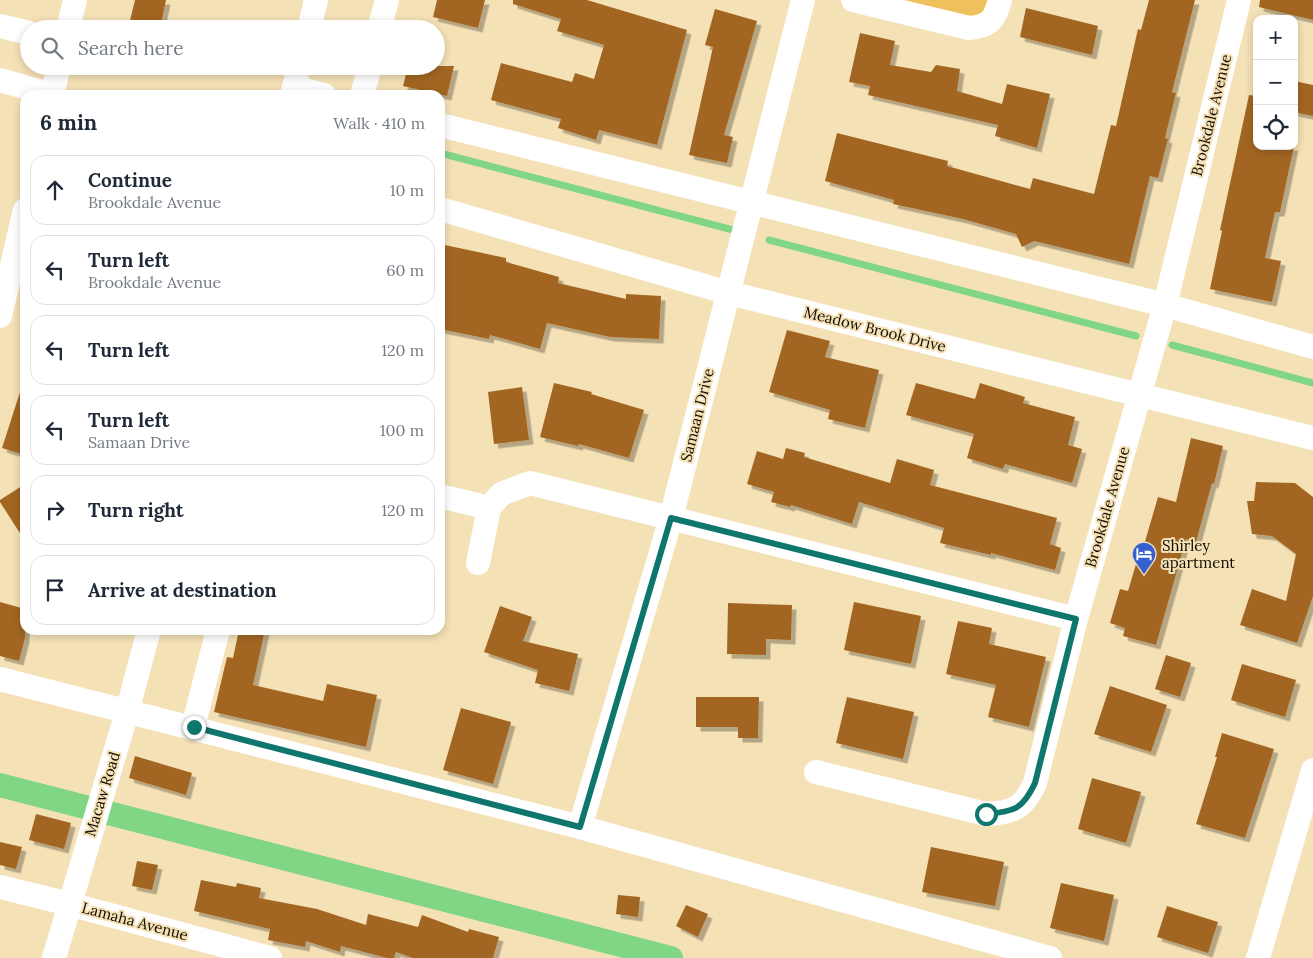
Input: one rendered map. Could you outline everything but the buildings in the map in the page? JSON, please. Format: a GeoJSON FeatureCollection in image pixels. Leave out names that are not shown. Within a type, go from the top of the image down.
{"type":"FeatureCollection","features":[{"type":"Feature","properties":{"kind":"street"},"geometry":{"type":"LineString","coordinates":[[70,20],[75,0]]}},
{"type":"Feature","properties":{"kind":"street"},"geometry":{"type":"LineString","coordinates":[[311,20],[316,0]]}},
{"type":"Feature","properties":{"kind":"street"},"geometry":{"type":"LineString","coordinates":[[382,20],[387,0]]}},
{"type":"Feature","properties":{"kind":"street","name":"Samaan Drive"},"geometry":{"type":"LineString","coordinates":[[580,827],[671,518],[803,0]]}},
{"type":"Feature","properties":{"kind":"street"},"geometry":{"type":"LineString","coordinates":[[853,0],[970,28],[982,27],[992,21],[1000,0]]}},
{"type":"Feature","properties":{"kind":"street","name":"Brookdale Avenue"},"geometry":{"type":"LineString","coordinates":[[816,772],[986,814],[1012,811],[1022,805],[1035,783],[1076,619],[1165,305],[1240,0]]}},
{"type":"Feature","properties":{"kind":"street"},"geometry":{"type":"LineString","coordinates":[[0,26],[20,31]]}},
{"type":"Feature","properties":{"kind":"street"},"geometry":{"type":"LineString","coordinates":[[54,90],[57,75]]}},
{"type":"Feature","properties":{"kind":"street"},"geometry":{"type":"LineString","coordinates":[[363,90],[368,75]]}},
{"type":"Feature","properties":{"kind":"street"},"geometry":{"type":"LineString","coordinates":[[0,80],[35,90]]}},
{"type":"Feature","properties":{"kind":"street"},"geometry":{"type":"LineString","coordinates":[[295,83],[312,90]]}},
{"type":"Feature","properties":{"kind":"street"},"geometry":{"type":"LineString","coordinates":[[445,126],[1165,305],[1313,346]]}},
{"type":"Feature","properties":{"kind":"street","name":"Meadow Brook Drive"},"geometry":{"type":"LineString","coordinates":[[445,211],[729,293],[1313,438]]}},
{"type":"Feature","properties":{"kind":"street"},"geometry":{"type":"LineString","coordinates":[[0,316],[20,231]]}},
{"type":"Feature","properties":{"kind":"street"},"geometry":{"type":"LineString","coordinates":[[478,563],[489,508],[501,494],[530,483],[1076,619]]}},
{"type":"Feature","properties":{"kind":"street"},"geometry":{"type":"LineString","coordinates":[[445,497],[489,508]]}},
{"type":"Feature","properties":{"kind":"street","name":"Macaw Road"},"geometry":{"type":"LineString","coordinates":[[54,958],[127,712],[148,635]]}},
{"type":"Feature","properties":{"kind":"street"},"geometry":{"type":"LineString","coordinates":[[194,727],[217,635]]}},
{"type":"Feature","properties":{"kind":"street"},"geometry":{"type":"LineString","coordinates":[[0,679],[580,827],[1050,958]]}},
{"type":"Feature","properties":{"kind":"street"},"geometry":{"type":"LineString","coordinates":[[1258,958],[1313,770]]}},
{"type":"Feature","properties":{"kind":"street","name":"Lamaha Avenue"},"geometry":{"type":"LineString","coordinates":[[0,887],[270,958]]}},
{"type":"Feature","properties":{"kind":"shaded area"},"geometry":{"type":"Polygon","coordinates":[[[877,0],[994,0],[979,22],[877,0]]]}},
{"type":"Feature","properties":{"kind":"waterway"},"geometry":{"type":"LineString","coordinates":[[445,154],[733,230]]}},
{"type":"Feature","properties":{"kind":"waterway"},"geometry":{"type":"LineString","coordinates":[[769,240],[1136,336]]}},
{"type":"Feature","properties":{"kind":"waterway"},"geometry":{"type":"LineString","coordinates":[[1172,345],[1313,383]]}},
{"type":"Feature","properties":{"kind":"waterway"},"geometry":{"type":"LineString","coordinates":[[0,785],[671,958]]}},
{"type":"Feature","properties":{"kind":"place","name":"Shirley apartment"},"geometry":{"type":"Point","coordinates":[1144,575]}},
{"type":"Feature","properties":{"kind":"route"},"geometry":{"type":"LineString","coordinates":[[194,727],[580,827],[671,518],[1076,619],[1035,783],[1030,794],[1022,805],[1012,811],[986,814]]}}]}
